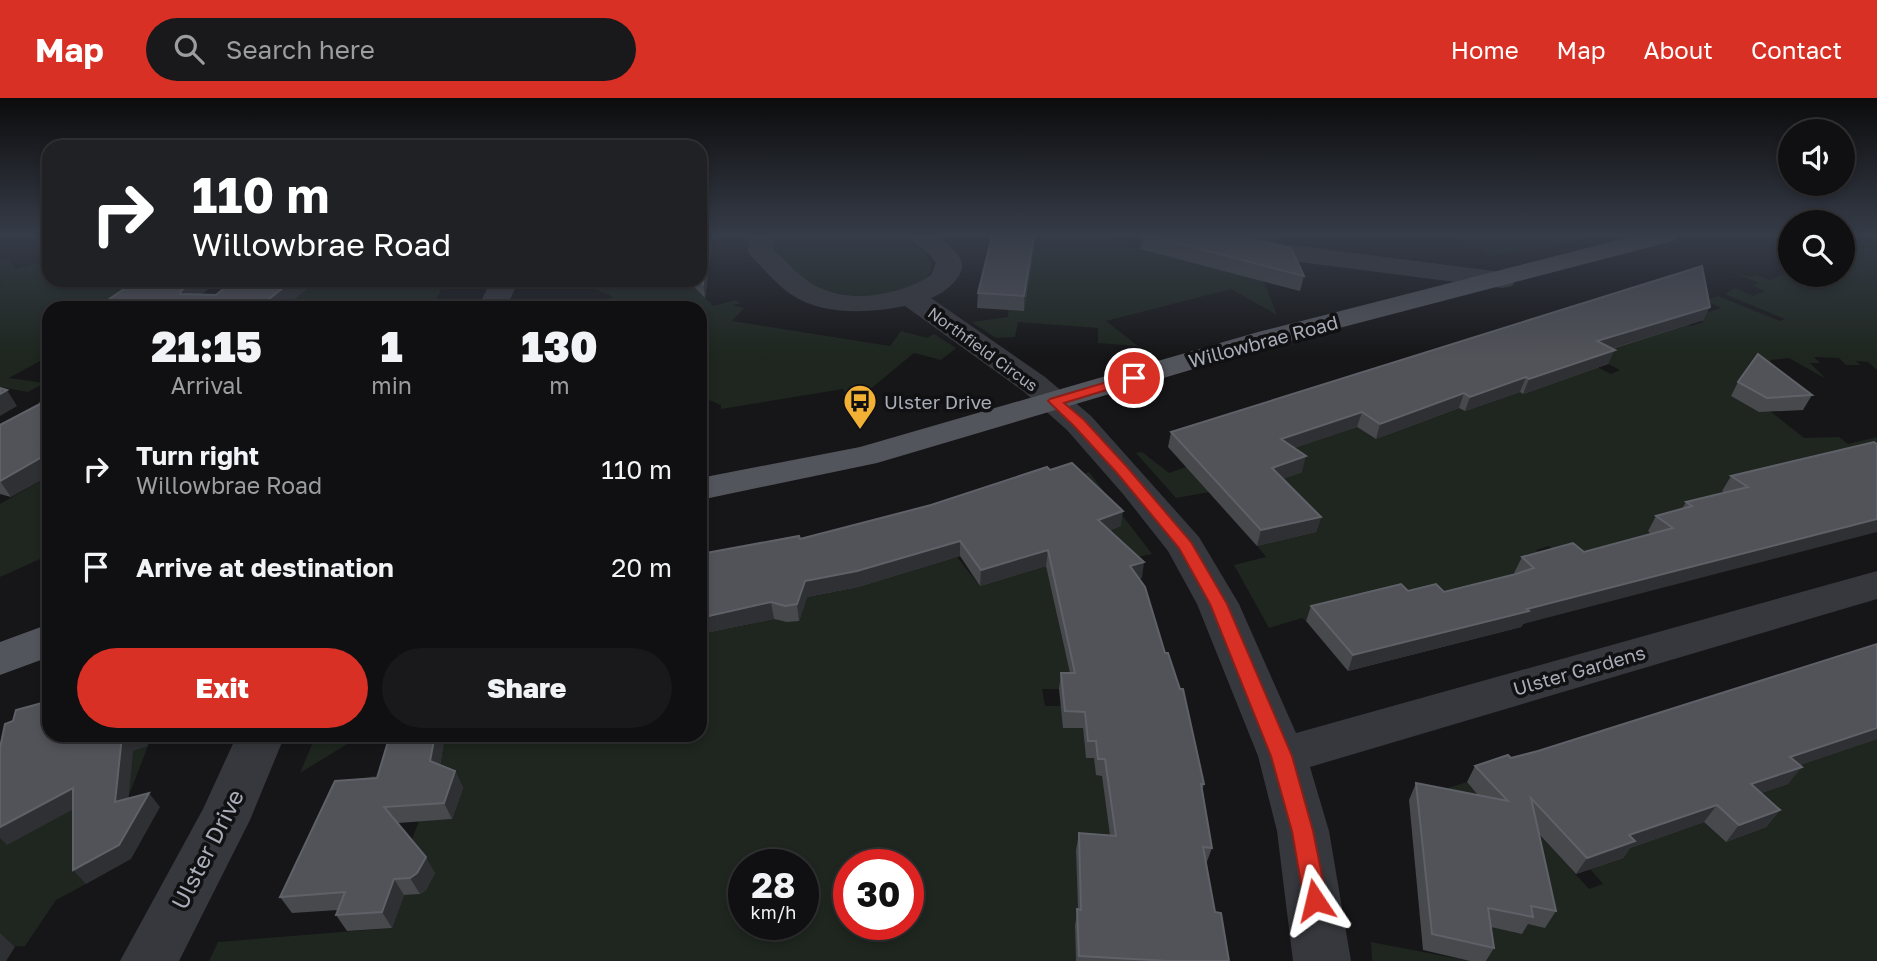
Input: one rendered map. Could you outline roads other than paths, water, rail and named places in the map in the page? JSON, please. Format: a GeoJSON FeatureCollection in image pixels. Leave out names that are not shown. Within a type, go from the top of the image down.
{"type":"FeatureCollection","features":[{"type":"Feature","properties":{"kind":"main road","name":"Willowbrae Road"},"geometry":{"type":"LineString","coordinates":[[707,488],[865,456],[1268,338],[1516,276]]}},
{"type":"Feature","properties":{"kind":"main road"},"geometry":{"type":"LineString","coordinates":[[0,659],[42,643]]}},
{"type":"Feature","properties":{"kind":"street","name":"Northfield Circus"},"geometry":{"type":"LineString","coordinates":[[789,276],[808,293],[834,300],[862,303],[910,297],[934,286],[944,276]]}},
{"type":"Feature","properties":{"kind":"street"},"geometry":{"type":"LineString","coordinates":[[1473,276],[1502,280]]}},
{"type":"Feature","properties":{"kind":"street","name":"Northfield Circus"},"geometry":{"type":"LineString","coordinates":[[910,297],[1055,401],[1120,468],[1185,546],[1218,604],[1282,756],[1303,831],[1322,961]]}},
{"type":"Feature","properties":{"kind":"street","name":"Ulster Gardens"},"geometry":{"type":"LineString","coordinates":[[1282,756],[1877,585]]}},
{"type":"Feature","properties":{"kind":"street","name":"Ulster Drive"},"geometry":{"type":"LineString","coordinates":[[149,961],[224,820],[258,742]]}},
{"type":"Feature","properties":{"kind":"place","name":"Ulster Drive"},"geometry":{"type":"Point","coordinates":[860,431]}}]}
